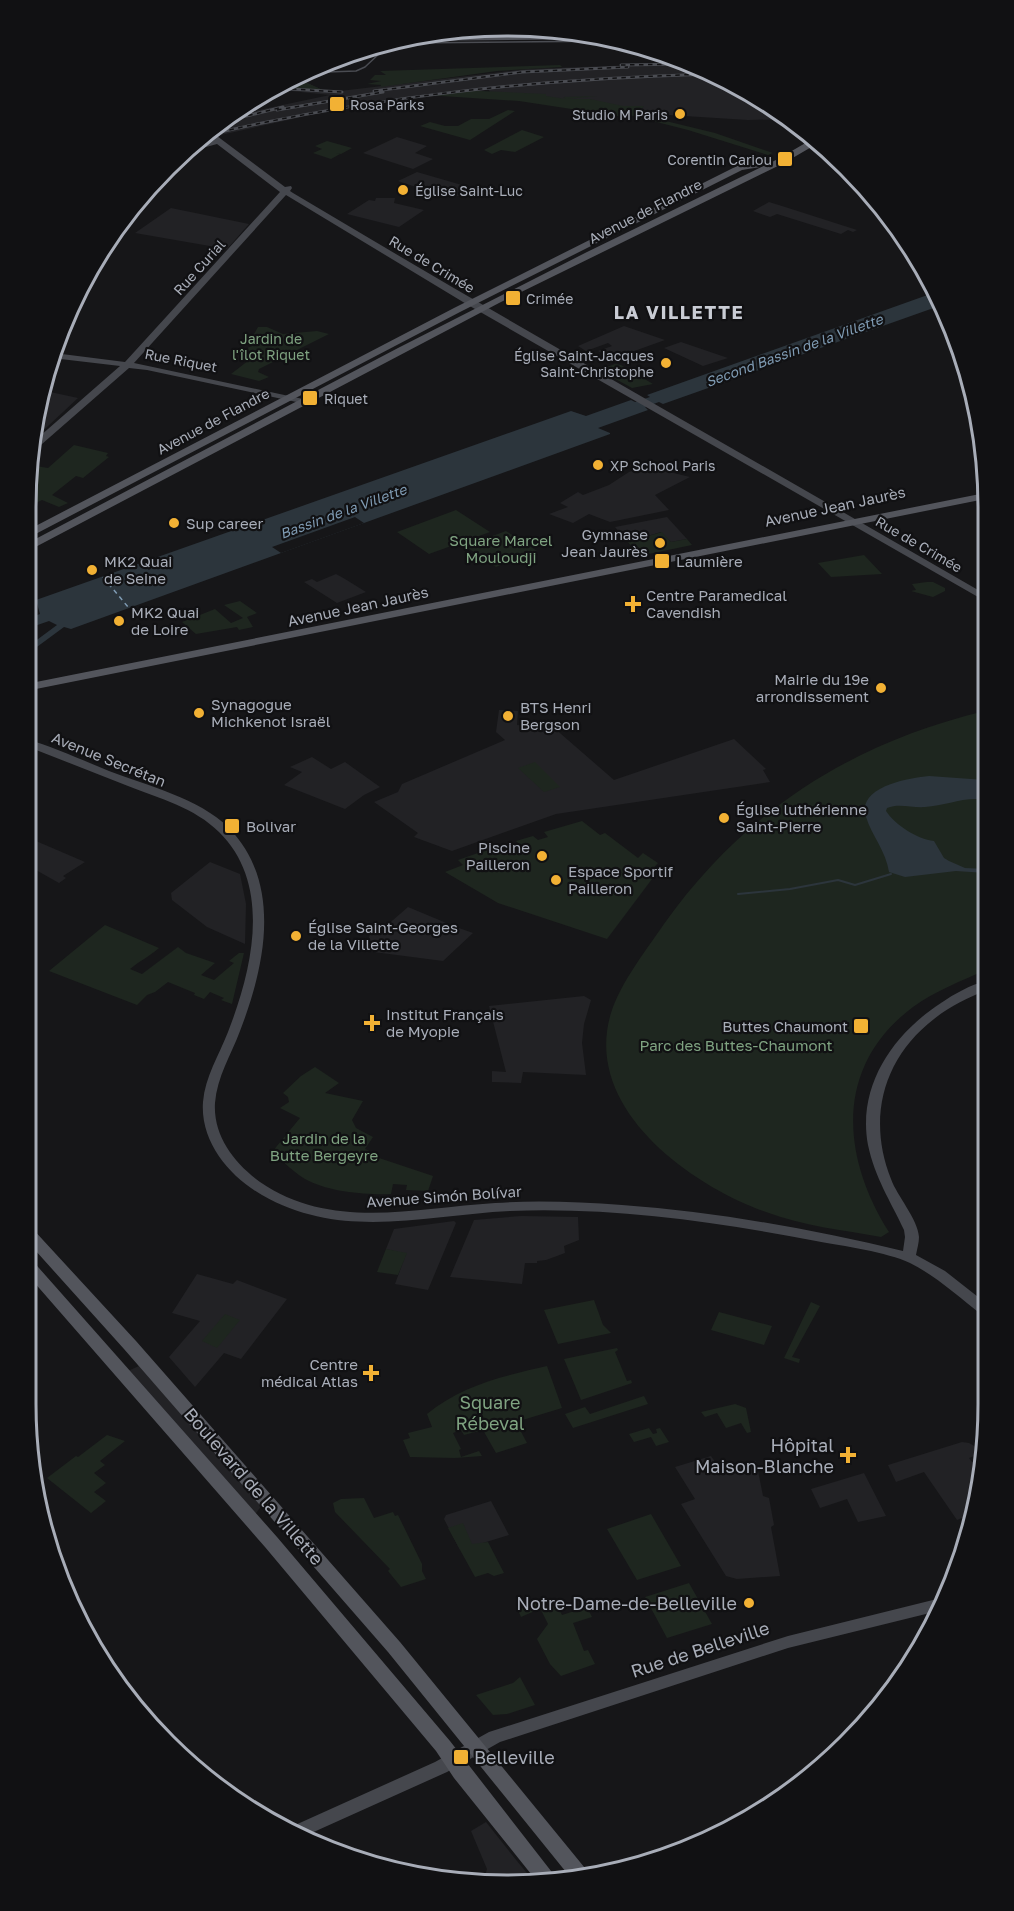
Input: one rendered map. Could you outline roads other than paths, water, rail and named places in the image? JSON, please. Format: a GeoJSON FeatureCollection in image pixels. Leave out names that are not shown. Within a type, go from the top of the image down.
{"type":"FeatureCollection","features":[{"type":"Feature","properties":{"kind":"main road"},"geometry":{"type":"LineString","coordinates":[[462,38],[544,38]]}},
{"type":"Feature","properties":{"kind":"main road"},"geometry":{"type":"LineString","coordinates":[[783,159],[808,145]]}},
{"type":"Feature","properties":{"kind":"main road","name":"Avenue de Flandre"},"geometry":{"type":"LineString","coordinates":[[36,531],[471,303],[740,168],[783,159]]}},
{"type":"Feature","properties":{"kind":"main road","name":"Avenue de Flandre"},"geometry":{"type":"LineString","coordinates":[[36,544],[303,402],[783,159]]}},
{"type":"Feature","properties":{"kind":"main road","name":"Avenue Jean Jaurès"},"geometry":{"type":"LineString","coordinates":[[852,521],[978,492]]}},
{"type":"Feature","properties":{"kind":"main road","name":"Avenue Jean Jaurès"},"geometry":{"type":"LineString","coordinates":[[36,688],[978,497]]}},
{"type":"Feature","properties":{"kind":"main road","name":"Boulevard de la Villette"},"geometry":{"type":"LineString","coordinates":[[36,1242],[286,1521],[477,1747],[576,1870]]}},
{"type":"Feature","properties":{"kind":"main road","name":"Boulevard de la Villette"},"geometry":{"type":"LineString","coordinates":[[36,1274],[271,1542],[443,1746],[542,1874]]}},
{"type":"Feature","properties":{"kind":"street"},"geometry":{"type":"LineString","coordinates":[[217,136],[222,141]]}},
{"type":"Feature","properties":{"kind":"street"},"geometry":{"type":"LineString","coordinates":[[215,137],[222,141]]}},
{"type":"Feature","properties":{"kind":"street"},"geometry":{"type":"LineString","coordinates":[[205,146],[222,141]]}},
{"type":"Feature","properties":{"kind":"street","name":"Rue de Crimée"},"geometry":{"type":"LineString","coordinates":[[222,141],[287,190],[482,310],[978,594]]}},
{"type":"Feature","properties":{"kind":"street","name":"Rue Curial"},"geometry":{"type":"LineString","coordinates":[[41,440],[128,364],[287,190]]}},
{"type":"Feature","properties":{"kind":"street","name":"Rue Riquet"},"geometry":{"type":"LineString","coordinates":[[61,357],[128,364],[232,384],[303,402]]}},
{"type":"Feature","properties":{"kind":"street","name":"Avenue Secrétan"},"geometry":{"type":"LineString","coordinates":[[36,746],[181,803]]}},
{"type":"Feature","properties":{"kind":"street","name":"Avenue Simón Bolívar"},"geometry":{"type":"LineString","coordinates":[[181,803],[213,820],[234,841],[250,868],[257,893],[258,942],[254,968],[241,1015],[214,1082],[209,1103],[212,1128],[219,1145],[235,1168],[247,1179],[297,1206],[347,1218],[389,1219],[469,1209],[550,1206],[658,1212],[742,1222],[836,1239],[909,1257],[939,1274],[978,1304]]}},
{"type":"Feature","properties":{"kind":"street"},"geometry":{"type":"LineString","coordinates":[[909,1257],[912,1234],[884,1179],[874,1141],[874,1102],[877,1087],[891,1055],[909,1033],[941,1008],[978,989]]}},
{"type":"Feature","properties":{"kind":"street","name":"Rue de Belleville"},"geometry":{"type":"LineString","coordinates":[[304,1829],[452,1760],[495,1737],[581,1707],[788,1642],[932,1606]]}},
{"type":"Feature","properties":{"kind":"water","name":"Bassin de la Villette"},"geometry":{"type":"Polygon","coordinates":[[[927,295],[933,308],[663,404],[659,402],[645,407],[648,410],[598,428],[610,434],[71,629],[64,627],[36,648],[36,641],[57,625],[49,621],[36,626],[36,615],[40,614],[36,600],[571,411],[586,416],[631,400],[635,402],[650,397],[647,395],[927,295]]]}},
{"type":"Feature","properties":{"kind":"water"},"geometry":{"type":"Polygon","coordinates":[[[929,776],[978,780],[978,799],[925,807],[896,806],[887,808],[886,811],[907,830],[934,841],[944,858],[965,868],[978,869],[978,872],[956,871],[905,877],[889,872],[885,857],[866,817],[865,807],[869,798],[876,791],[909,779],[929,776]]]}},
{"type":"Feature","properties":{"kind":"waterway"},"geometry":{"type":"LineString","coordinates":[[738,894],[790,889],[838,880],[855,885],[891,874]]}},
{"type":"Feature","properties":{"kind":"tram line"},"geometry":{"type":"LineString","coordinates":[[428,43],[577,41]]}},
{"type":"Feature","properties":{"kind":"tram line"},"geometry":{"type":"LineString","coordinates":[[327,72],[356,71],[365,67],[379,54]]}},
{"type":"Feature","properties":{"kind":"railway"},"geometry":{"type":"LineString","coordinates":[[621,65],[667,64]]}},
{"type":"Feature","properties":{"kind":"railway"},"geometry":{"type":"LineString","coordinates":[[374,91],[522,72],[628,67]]}},
{"type":"Feature","properties":{"kind":"railway"},"geometry":{"type":"LineString","coordinates":[[222,132],[329,110],[456,92],[582,80],[693,75]]}},
{"type":"Feature","properties":{"kind":"railway"},"geometry":{"type":"LineString","coordinates":[[291,89],[342,92]]}},
{"type":"Feature","properties":{"kind":"railway"},"geometry":{"type":"LineString","coordinates":[[277,110],[383,92]]}},
{"type":"Feature","properties":{"kind":"railway"},"geometry":{"type":"LineString","coordinates":[[242,117],[283,107]]}},
{"type":"Feature","properties":{"kind":"place","name":"Rosa Parks"},"geometry":{"type":"Point","coordinates":[337,104]}},
{"type":"Feature","properties":{"kind":"place","name":"Studio M Paris"},"geometry":{"type":"Point","coordinates":[680,114]}},
{"type":"Feature","properties":{"kind":"place","name":"Corentin Cariou"},"geometry":{"type":"Point","coordinates":[785,159]}},
{"type":"Feature","properties":{"kind":"place","name":"Église Saint-Luc"},"geometry":{"type":"Point","coordinates":[403,190]}},
{"type":"Feature","properties":{"kind":"place","name":"Crimée"},"geometry":{"type":"Point","coordinates":[513,298]}},
{"type":"Feature","properties":{"kind":"place","name":"Église Saint-Jacques Saint-Christophe"},"geometry":{"type":"Point","coordinates":[666,363]}},
{"type":"Feature","properties":{"kind":"place","name":"Riquet"},"geometry":{"type":"Point","coordinates":[310,398]}},
{"type":"Feature","properties":{"kind":"place","name":"XP School Paris"},"geometry":{"type":"Point","coordinates":[598,465]}},
{"type":"Feature","properties":{"kind":"place","name":"Sup career"},"geometry":{"type":"Point","coordinates":[174,523]}},
{"type":"Feature","properties":{"kind":"place","name":"Gymnase Jean Jaurès"},"geometry":{"type":"Point","coordinates":[660,543]}},
{"type":"Feature","properties":{"kind":"place","name":"Laumière"},"geometry":{"type":"Point","coordinates":[662,561]}},
{"type":"Feature","properties":{"kind":"place","name":"MK2 Quai de Seine"},"geometry":{"type":"Point","coordinates":[92,570]}},
{"type":"Feature","properties":{"kind":"place","name":"Centre Paramedical Cavendish"},"geometry":{"type":"Point","coordinates":[633,604]}},
{"type":"Feature","properties":{"kind":"place","name":"MK2 Quai de Loire"},"geometry":{"type":"Point","coordinates":[119,621]}},
{"type":"Feature","properties":{"kind":"place","name":"Mairie du 19e arrondissement"},"geometry":{"type":"Point","coordinates":[881,688]}},
{"type":"Feature","properties":{"kind":"place","name":"Synagogue Michkenot Israël"},"geometry":{"type":"Point","coordinates":[199,713]}},
{"type":"Feature","properties":{"kind":"place","name":"BTS Henri Bergson"},"geometry":{"type":"Point","coordinates":[508,716]}},
{"type":"Feature","properties":{"kind":"place","name":"Église luthérienne Saint-Pierre"},"geometry":{"type":"Point","coordinates":[724,818]}},
{"type":"Feature","properties":{"kind":"place","name":"Bolivar"},"geometry":{"type":"Point","coordinates":[232,826]}},
{"type":"Feature","properties":{"kind":"place","name":"Piscine Pailleron"},"geometry":{"type":"Point","coordinates":[542,856]}},
{"type":"Feature","properties":{"kind":"place","name":"Espace Sportif Pailleron"},"geometry":{"type":"Point","coordinates":[556,880]}},
{"type":"Feature","properties":{"kind":"place","name":"Église Saint-Georges de la Villette"},"geometry":{"type":"Point","coordinates":[296,936]}},
{"type":"Feature","properties":{"kind":"place","name":"Institut Français de Myopie"},"geometry":{"type":"Point","coordinates":[372,1023]}},
{"type":"Feature","properties":{"kind":"place","name":"Buttes Chaumont"},"geometry":{"type":"Point","coordinates":[861,1026]}},
{"type":"Feature","properties":{"kind":"place","name":"Centre médical Atlas"},"geometry":{"type":"Point","coordinates":[371,1373]}},
{"type":"Feature","properties":{"kind":"place","name":"Hôpital Maison-Blanche"},"geometry":{"type":"Point","coordinates":[848,1455]}},
{"type":"Feature","properties":{"kind":"place","name":"Notre-Dame-de-Belleville"},"geometry":{"type":"Point","coordinates":[749,1603]}},
{"type":"Feature","properties":{"kind":"place","name":"Belleville"},"geometry":{"type":"Point","coordinates":[461,1757]}},
{"type":"Feature","properties":{"kind":"district","name":"LA VILLETTE"},"geometry":{"type":"Point","coordinates":[679,312]}},
{"type":"Feature","properties":{"kind":"park label","name":"Jardin de l'îlot Riquet"},"geometry":{"type":"Point","coordinates":[271,346]}},
{"type":"Feature","properties":{"kind":"park label","name":"Square Marcel Mouloudji"},"geometry":{"type":"Point","coordinates":[501,548]}},
{"type":"Feature","properties":{"kind":"park label","name":"Parc des Buttes-Chaumont"},"geometry":{"type":"Point","coordinates":[736,1045]}},
{"type":"Feature","properties":{"kind":"park label","name":"Jardin de la Butte Bergeyre"},"geometry":{"type":"Point","coordinates":[324,1146]}},
{"type":"Feature","properties":{"kind":"park label","name":"Square Rébeval"},"geometry":{"type":"Point","coordinates":[490,1412]}},
{"type":"Feature","properties":{"kind":"water label","name":"Second Bassin de la Villette"},"geometry":{"type":"Point","coordinates":[794,350]}}]}
